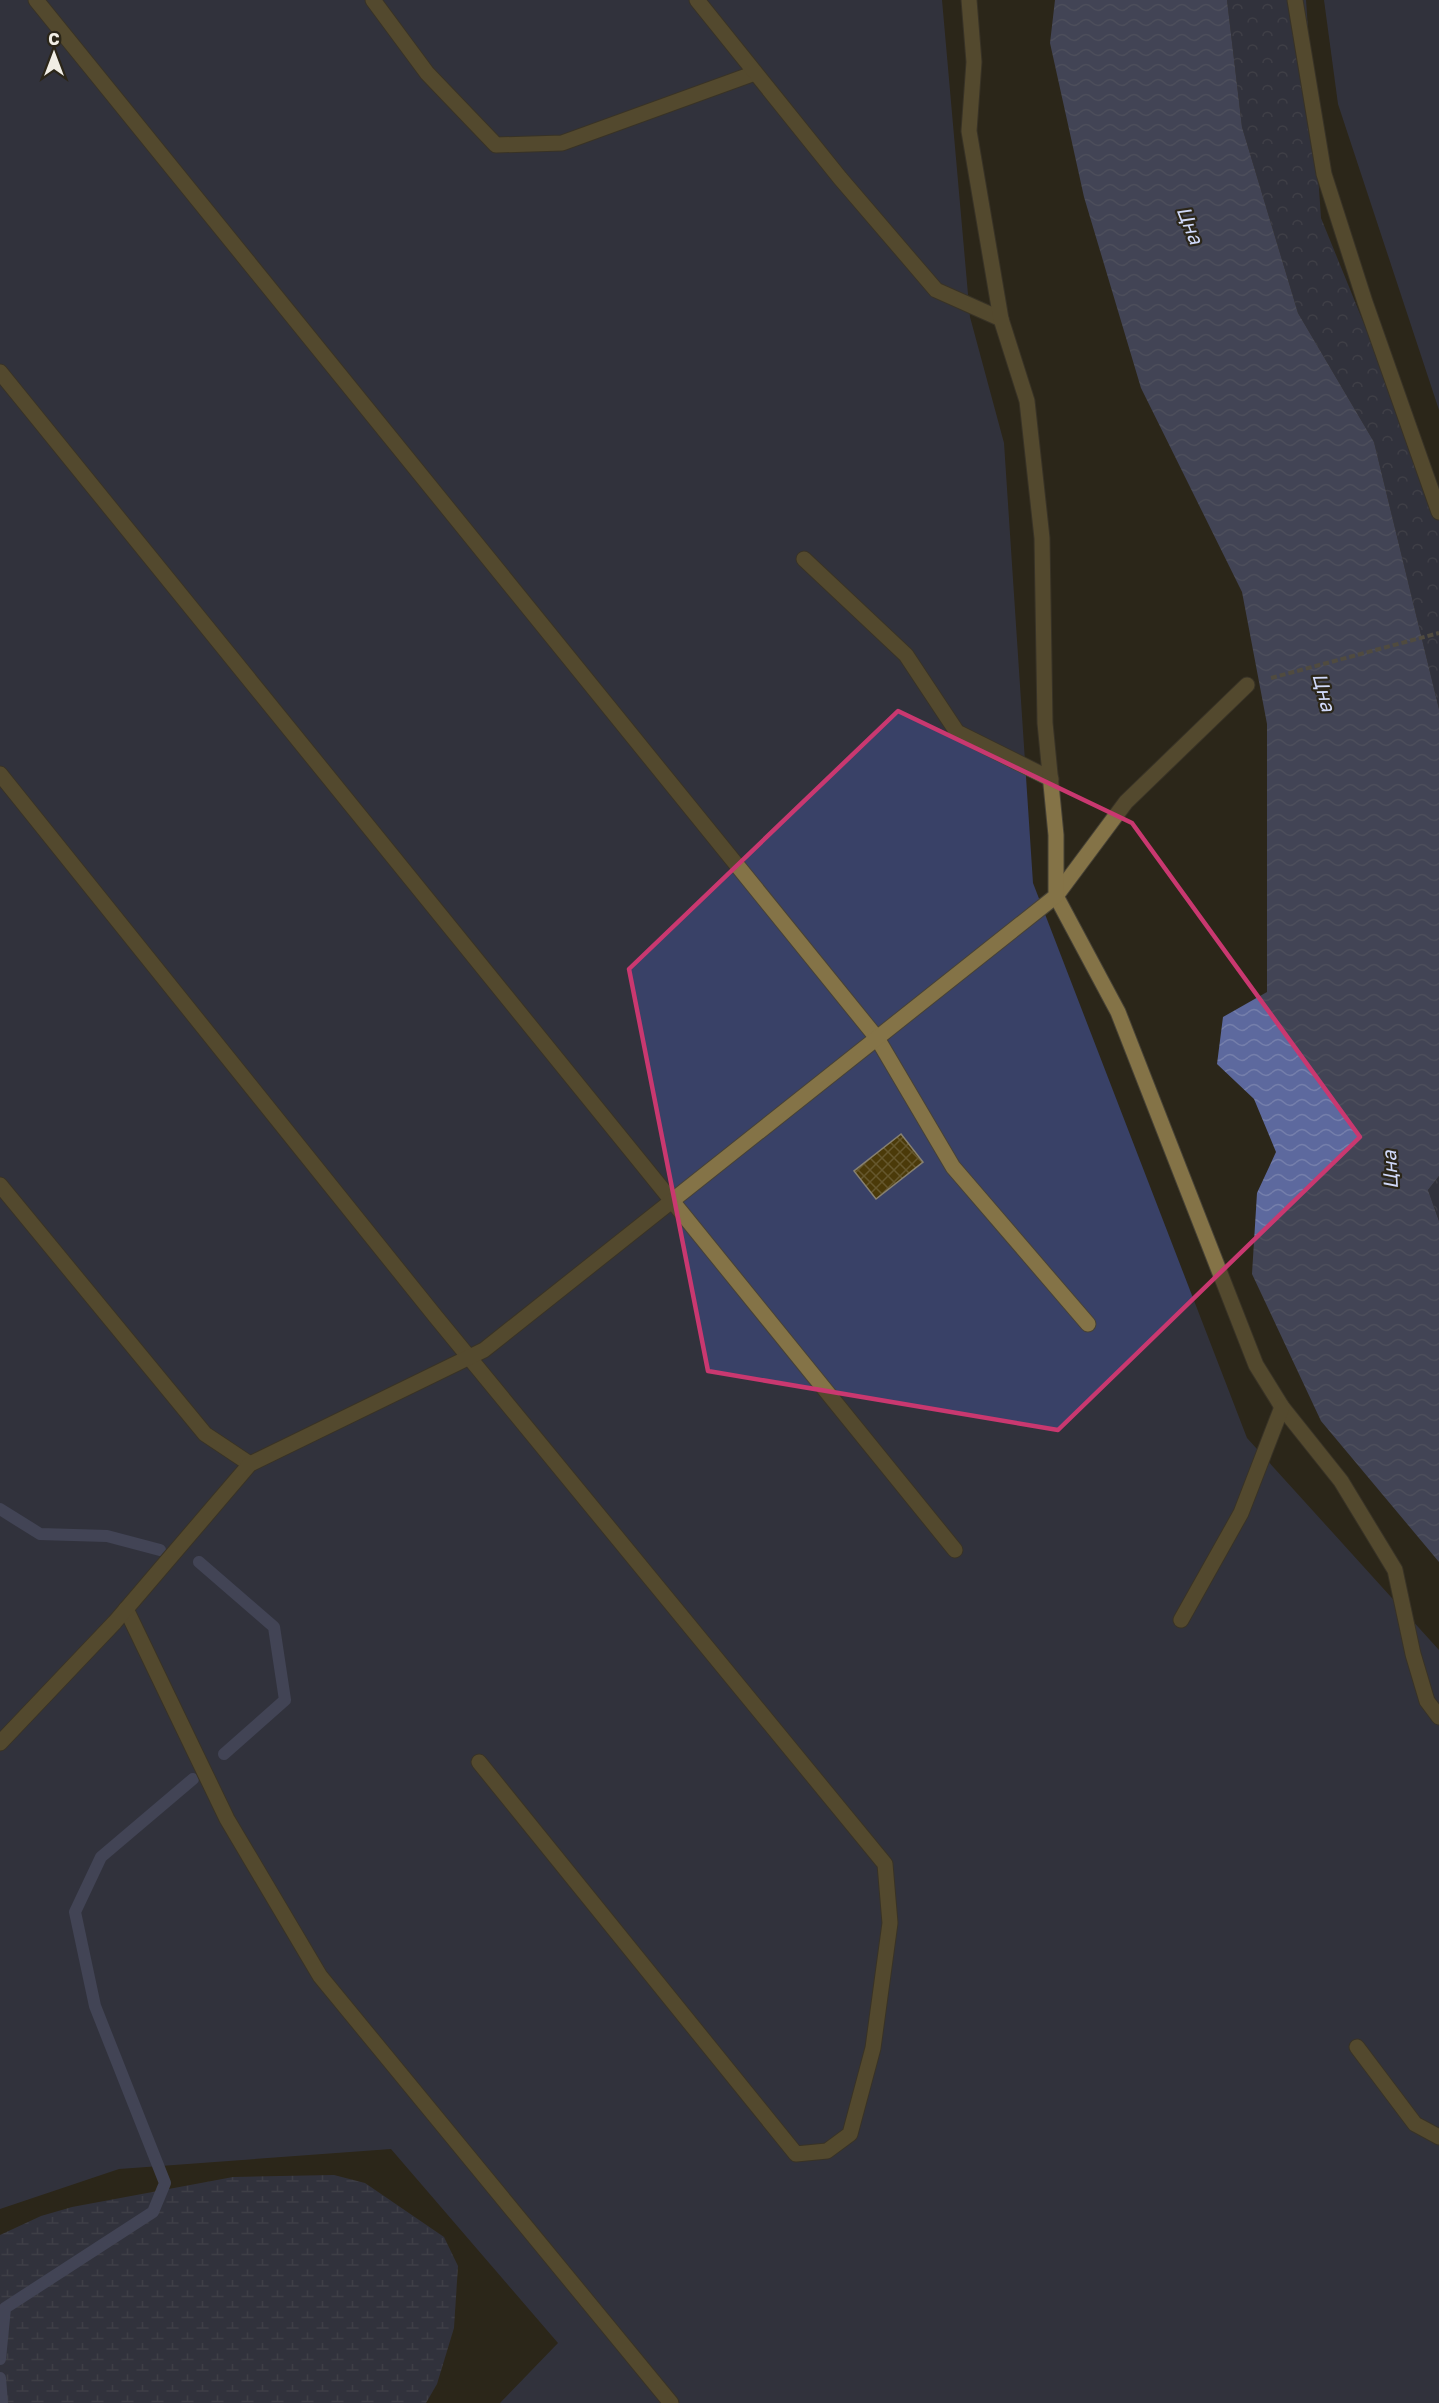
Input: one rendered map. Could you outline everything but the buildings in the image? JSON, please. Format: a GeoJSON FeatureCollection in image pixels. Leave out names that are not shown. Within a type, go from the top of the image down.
{"type":"FeatureCollection","features":[{"type":"Feature","properties":{"kind":"lane"},"geometry":{"type":"LineString","coordinates":[[36,0],[877,1038],[953,1167],[1088,1324]]}},
{"type":"Feature","properties":{"kind":"lane"},"geometry":{"type":"LineString","coordinates":[[373,0],[427,73],[496,145],[562,143],[755,73]]}},
{"type":"Feature","properties":{"kind":"lane"},"geometry":{"type":"LineString","coordinates":[[697,0],[840,178],[936,290],[1001,320]]}},
{"type":"Feature","properties":{"kind":"lane"},"geometry":{"type":"LineString","coordinates":[[969,0],[975,62],[969,130],[1001,320],[1027,402],[1042,538],[1045,723],[1056,835],[1056,896],[1118,1012],[1256,1365],[1282,1407],[1341,1481],[1395,1570],[1421,1682],[1427,1701],[1439,1717]]}},
{"type":"Feature","properties":{"kind":"lane"},"geometry":{"type":"LineString","coordinates":[[1295,0],[1324,174],[1365,302],[1439,512]]}},
{"type":"Feature","properties":{"kind":"lane"},"geometry":{"type":"LineString","coordinates":[[0,372],[955,1550]]}},
{"type":"Feature","properties":{"kind":"lane"},"geometry":{"type":"LineString","coordinates":[[804,559],[906,655],[957,732],[1051,779]]}},
{"type":"Feature","properties":{"kind":"lane"},"geometry":{"type":"LineString","coordinates":[[0,1743],[126,1609],[250,1464],[484,1350],[1056,896],[1126,802],[1247,685]]}},
{"type":"Feature","properties":{"kind":"lane"},"geometry":{"type":"LineString","coordinates":[[0,774],[469,1358],[885,1864],[890,1923],[873,2048],[850,2134],[827,2151],[796,2154],[479,1762]]}},
{"type":"Feature","properties":{"kind":"lane"},"geometry":{"type":"LineString","coordinates":[[0,1185],[204,1434],[250,1464]]}},
{"type":"Feature","properties":{"kind":"lane"},"geometry":{"type":"LineString","coordinates":[[1181,1620],[1241,1513],[1282,1407]]}},
{"type":"Feature","properties":{"kind":"lane"},"geometry":{"type":"LineString","coordinates":[[126,1609],[227,1819],[320,1976],[671,2403]]}},
{"type":"Feature","properties":{"kind":"lane"},"geometry":{"type":"LineString","coordinates":[[1357,2047],[1416,2124],[1439,2137]]}},
{"type":"Feature","properties":{"kind":"path"},"geometry":{"type":"LineString","coordinates":[[1247,685],[1439,633]]}},
{"type":"Feature","properties":{"kind":"highlighted area"},"geometry":{"type":"Polygon","coordinates":[[[898,711],[1132,823],[1360,1137],[1058,1430],[708,1371],[629,969],[898,711]]]}},
{"type":"Feature","properties":{"kind":"green space"},"geometry":{"type":"Polygon","coordinates":[[[0,0],[942,0],[970,317],[1004,443],[1033,883],[1247,1438],[1439,1650],[1439,2403],[500,2403],[558,2343],[391,2149],[119,2169],[0,2209],[0,0]]]}},
{"type":"Feature","properties":{"kind":"green space"},"geometry":{"type":"Polygon","coordinates":[[[1227,0],[1306,0],[1321,218],[1439,508],[1439,709],[1374,442],[1298,313],[1242,127],[1227,0]]]}},
{"type":"Feature","properties":{"kind":"green space"},"geometry":{"type":"Polygon","coordinates":[[[1324,0],[1439,0],[1439,410],[1338,104],[1324,0]]]}},
{"type":"Feature","properties":{"kind":"green space"},"geometry":{"type":"Polygon","coordinates":[[[1439,1176],[1439,1221],[1428,1190],[1439,1176]]]}},
{"type":"Feature","properties":{"kind":"green space"},"geometry":{"type":"Polygon","coordinates":[[[334,2175],[365,2183],[444,2237],[458,2266],[454,2328],[437,2384],[426,2403],[0,2403],[0,2235],[41,2216],[72,2207],[233,2177],[334,2175]]]}},
{"type":"Feature","properties":{"kind":"water","name":"Цна"},"geometry":{"type":"Polygon","coordinates":[[[1055,0],[1227,0],[1242,127],[1298,313],[1374,442],[1439,709],[1439,1176],[1428,1190],[1439,1221],[1439,1562],[1321,1421],[1252,1274],[1257,1193],[1276,1152],[1254,1099],[1217,1064],[1223,1017],[1267,992],[1267,724],[1242,592],[1141,388],[1084,197],[1050,43],[1055,0]]]}},
{"type":"Feature","properties":{"kind":"waterway"},"geometry":{"type":"LineString","coordinates":[[0,1509],[40,1534],[107,1536],[160,1550]]}},
{"type":"Feature","properties":{"kind":"waterway"},"geometry":{"type":"LineString","coordinates":[[199,1562],[274,1627],[285,1700],[224,1754]]}},
{"type":"Feature","properties":{"kind":"waterway"},"geometry":{"type":"LineString","coordinates":[[0,2359],[5,2308],[153,2212],[165,2183],[95,2006],[75,1912],[101,1857],[193,1779]]}},
{"type":"Feature","properties":{"kind":"waterway"},"geometry":{"type":"LineString","coordinates":[[0,2378],[2,2403]]}}]}
